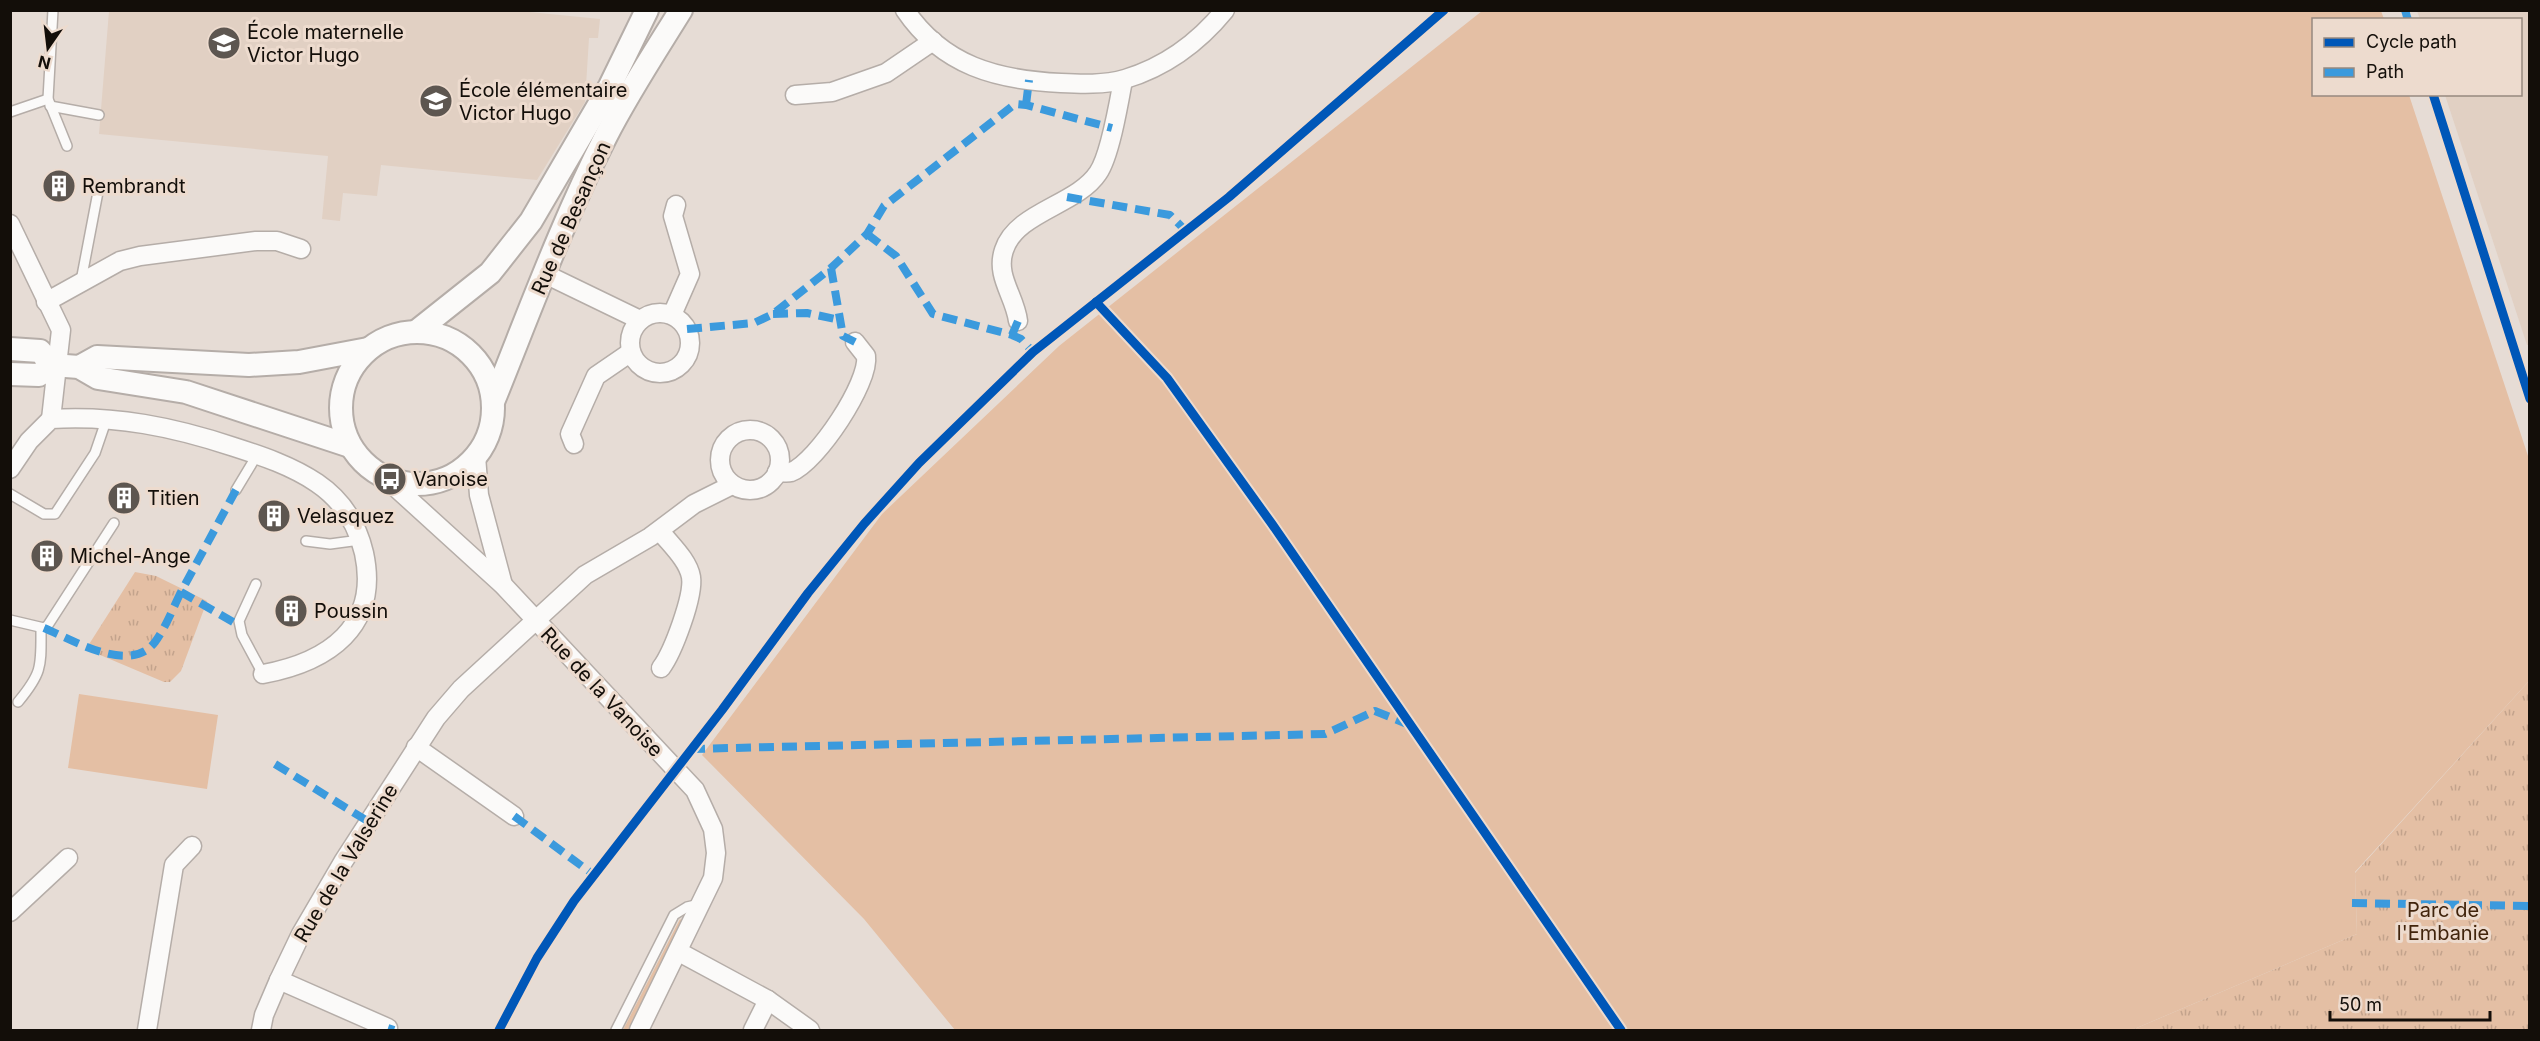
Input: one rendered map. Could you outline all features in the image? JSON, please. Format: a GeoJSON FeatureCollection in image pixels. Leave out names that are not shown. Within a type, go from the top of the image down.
{"type":"FeatureCollection","features":[{"type":"Feature","properties":{"kind":"street","name":"Rue de Besançon"},"geometry":{"type":"LineString","coordinates":[[417,331],[490,273],[531,221],[610,86],[647,10]]}},
{"type":"Feature","properties":{"kind":"street","name":"Rue de Besançon"},"geometry":{"type":"LineString","coordinates":[[493,402],[545,274],[605,138],[636,81],[681,10]]}},
{"type":"Feature","properties":{"kind":"street"},"geometry":{"type":"LineString","coordinates":[[905,10],[933,41],[948,53],[976,69],[992,74],[1068,83],[1123,80],[1149,71],[1178,55],[1197,40],[1225,10]]}},
{"type":"Feature","properties":{"kind":"street"},"geometry":{"type":"LineString","coordinates":[[795,96],[832,92],[886,73],[933,41]]}},
{"type":"Feature","properties":{"kind":"street"},"geometry":{"type":"LineString","coordinates":[[1018,321],[1017,310],[1002,278],[1004,250],[1012,236],[1022,226],[1087,185],[1099,172],[1119,103],[1123,80]]}},
{"type":"Feature","properties":{"kind":"street"},"geometry":{"type":"LineString","coordinates":[[672,315],[690,274],[673,216],[676,205]]}},
{"type":"Feature","properties":{"kind":"street"},"geometry":{"type":"LineString","coordinates":[[10,224],[61,330],[63,366],[51,419],[29,441],[10,469]]}},
{"type":"Feature","properties":{"kind":"street"},"geometry":{"type":"LineString","coordinates":[[46,302],[120,261],[173,250],[256,241],[277,241],[301,249]]}},
{"type":"Feature","properties":{"kind":"street"},"geometry":{"type":"LineString","coordinates":[[545,274],[640,320]]}},
{"type":"Feature","properties":{"kind":"street"},"geometry":{"type":"LineString","coordinates":[[656,313],[672,315],[687,329],[691,339],[687,358],[680,366],[662,374],[652,373],[635,361],[631,352],[630,338],[640,320],[656,313]]}},
{"type":"Feature","properties":{"kind":"street"},"geometry":{"type":"LineString","coordinates":[[10,374],[39,375],[97,357],[249,365],[299,362],[368,349],[391,336],[417,331],[445,336],[469,352],[483,371],[493,402],[492,421],[486,440],[476,456],[459,472],[437,481],[413,484],[382,476],[361,460],[350,446],[341,421],[341,394],[351,369],[368,349]]}},
{"type":"Feature","properties":{"kind":"street"},"geometry":{"type":"LineString","coordinates":[[777,472],[789,473],[800,467],[831,436],[865,368],[866,356],[855,342]]}},
{"type":"Feature","properties":{"kind":"street"},"geometry":{"type":"LineString","coordinates":[[10,349],[40,351],[63,366],[98,378],[186,392],[350,446]]}},
{"type":"Feature","properties":{"kind":"street"},"geometry":{"type":"LineString","coordinates":[[574,444],[570,434],[596,376],[631,352]]}},
{"type":"Feature","properties":{"kind":"street"},"geometry":{"type":"LineString","coordinates":[[51,419],[107,418],[186,431],[257,455],[304,475],[330,494],[354,522],[368,579],[366,595],[355,623],[334,646],[311,660],[292,669],[263,674]]}},
{"type":"Feature","properties":{"kind":"street"},"geometry":{"type":"LineString","coordinates":[[754,431],[770,439],[779,454],[777,472],[766,485],[758,489],[740,489],[732,484],[722,471],[720,462],[724,445],[737,433],[754,431]]}},
{"type":"Feature","properties":{"kind":"street","name":"Rue de la Vanoise"},"geometry":{"type":"LineString","coordinates":[[476,456],[479,495],[503,585]]}},
{"type":"Feature","properties":{"kind":"street","name":"Rue de la Vanoise"},"geometry":{"type":"LineString","coordinates":[[382,476],[503,585],[695,790],[702,803],[713,829],[716,853],[713,878],[679,952],[639,1030]]}},
{"type":"Feature","properties":{"kind":"street","name":"Rue de la Valserine"},"geometry":{"type":"LineString","coordinates":[[261,1030],[264,1015],[301,934],[343,862],[416,747],[436,718],[461,689],[585,575],[660,531],[694,504],[732,484]]}},
{"type":"Feature","properties":{"kind":"street"},"geometry":{"type":"LineString","coordinates":[[660,531],[688,568],[692,578],[670,656],[661,668]]}},
{"type":"Feature","properties":{"kind":"street"},"geometry":{"type":"LineString","coordinates":[[416,747],[514,816]]}},
{"type":"Feature","properties":{"kind":"street"},"geometry":{"type":"LineString","coordinates":[[147,1030],[174,865],[192,846]]}},
{"type":"Feature","properties":{"kind":"street"},"geometry":{"type":"LineString","coordinates":[[10,912],[68,858]]}},
{"type":"Feature","properties":{"kind":"street"},"geometry":{"type":"LineString","coordinates":[[679,952],[768,1000],[810,1030]]}},
{"type":"Feature","properties":{"kind":"street"},"geometry":{"type":"LineString","coordinates":[[279,980],[388,1028]]}},
{"type":"Feature","properties":{"kind":"street"},"geometry":{"type":"LineString","coordinates":[[753,1030],[768,1000]]}},
{"type":"Feature","properties":{"kind":"lane"},"geometry":{"type":"LineString","coordinates":[[53,10],[49,102],[67,146]]}},
{"type":"Feature","properties":{"kind":"lane"},"geometry":{"type":"LineString","coordinates":[[10,112],[49,102],[99,116]]}},
{"type":"Feature","properties":{"kind":"lane"},"geometry":{"type":"LineString","coordinates":[[80,284],[98,192]]}},
{"type":"Feature","properties":{"kind":"lane"},"geometry":{"type":"LineString","coordinates":[[10,494],[44,514],[55,514],[95,453],[107,418]]}},
{"type":"Feature","properties":{"kind":"lane"},"geometry":{"type":"LineString","coordinates":[[236,490],[257,455]]}},
{"type":"Feature","properties":{"kind":"lane"},"geometry":{"type":"LineString","coordinates":[[10,620],[41,628],[52,621],[114,523]]}},
{"type":"Feature","properties":{"kind":"lane"},"geometry":{"type":"LineString","coordinates":[[306,541],[330,544],[360,540]]}},
{"type":"Feature","properties":{"kind":"lane"},"geometry":{"type":"LineString","coordinates":[[256,584],[239,621],[242,635],[263,674]]}},
{"type":"Feature","properties":{"kind":"lane"},"geometry":{"type":"LineString","coordinates":[[18,702],[33,684],[40,669],[41,628]]}},
{"type":"Feature","properties":{"kind":"lane"},"geometry":{"type":"LineString","coordinates":[[616,1030],[674,915],[687,907],[702,903]]}},
{"type":"Feature","properties":{"kind":"shaded area"},"geometry":{"type":"Polygon","coordinates":[[[510,10],[600,19],[598,38],[589,38],[585,102],[537,180],[381,165],[377,196],[343,193],[340,221],[322,219],[328,156],[99,134],[109,11],[510,10]]]}},
{"type":"Feature","properties":{"kind":"shaded area"},"geometry":{"type":"Polygon","coordinates":[[[2417,11],[2529,11],[2529,345],[2527,345],[2445,96],[2522,96],[2522,18],[2420,18],[2417,11]]]}},
{"type":"Feature","properties":{"kind":"green space"},"geometry":{"type":"Polygon","coordinates":[[[1482,11],[2381,11],[2384,18],[2312,18],[2312,96],[2409,96],[2529,459],[2529,681],[2355,872],[2357,934],[2132,1030],[955,1030],[864,919],[702,755],[882,514],[1059,346],[1482,11]]]}},
{"type":"Feature","properties":{"kind":"green space"},"geometry":{"type":"Polygon","coordinates":[[[135,572],[156,576],[207,601],[181,671],[170,682],[164,682],[86,649],[135,572]]]}},
{"type":"Feature","properties":{"kind":"green space","name":"Parc de l'Embanie"},"geometry":{"type":"Polygon","coordinates":[[[2529,681],[2529,1030],[2132,1030],[2357,934],[2355,873],[2529,681]]]}},
{"type":"Feature","properties":{"kind":"green space"},"geometry":{"type":"Polygon","coordinates":[[[79,694],[218,715],[207,789],[68,768],[79,694]]]}},
{"type":"Feature","properties":{"kind":"green space"},"geometry":{"type":"Polygon","coordinates":[[[680,919],[683,922],[628,1030],[623,1030],[680,919]]]}},
{"type":"Feature","properties":{"kind":"marked path"},"geometry":{"type":"LineString","coordinates":[[2405,10],[2407,18]]}},
{"type":"Feature","properties":{"kind":"marked path"},"geometry":{"type":"LineString","coordinates":[[1026,105],[1029,80]]}},
{"type":"Feature","properties":{"kind":"marked path"},"geometry":{"type":"LineString","coordinates":[[687,329],[754,323],[773,314],[831,268],[867,234],[884,206],[1015,104],[1112,128]]}},
{"type":"Feature","properties":{"kind":"marked path"},"geometry":{"type":"LineString","coordinates":[[1067,197],[1170,215],[1186,231]]}},
{"type":"Feature","properties":{"kind":"marked path"},"geometry":{"type":"LineString","coordinates":[[867,234],[896,256],[933,314],[1012,335],[1021,339],[1033,352]]}},
{"type":"Feature","properties":{"kind":"marked path"},"geometry":{"type":"LineString","coordinates":[[831,268],[843,336],[855,342]]}},
{"type":"Feature","properties":{"kind":"marked path"},"geometry":{"type":"LineString","coordinates":[[773,314],[807,313],[840,320]]}},
{"type":"Feature","properties":{"kind":"marked path"},"geometry":{"type":"LineString","coordinates":[[1012,335],[1018,321]]}},
{"type":"Feature","properties":{"kind":"marked path"},"geometry":{"type":"LineString","coordinates":[[236,490],[181,592],[240,626]]}},
{"type":"Feature","properties":{"kind":"marked path"},"geometry":{"type":"LineString","coordinates":[[44,628],[101,652],[131,655],[144,651],[155,642],[181,592]]}},
{"type":"Feature","properties":{"kind":"marked path"},"geometry":{"type":"LineString","coordinates":[[690,749],[1325,734],[1375,711],[1407,724]]}},
{"type":"Feature","properties":{"kind":"marked path"},"geometry":{"type":"LineString","coordinates":[[275,764],[369,822]]}},
{"type":"Feature","properties":{"kind":"marked path"},"geometry":{"type":"LineString","coordinates":[[514,816],[594,875]]}},
{"type":"Feature","properties":{"kind":"marked path"},"geometry":{"type":"LineString","coordinates":[[2352,903],[2530,906]]}},
{"type":"Feature","properties":{"kind":"marked path"},"geometry":{"type":"LineString","coordinates":[[388,1028],[394,1030]]}},
{"type":"Feature","properties":{"kind":"cycle path"},"geometry":{"type":"LineString","coordinates":[[499,1030],[537,958],[574,901],[722,710],[808,593],[864,524],[919,463],[1033,352],[1229,197],[1444,10]]}},
{"type":"Feature","properties":{"kind":"cycle path"},"geometry":{"type":"LineString","coordinates":[[2434,96],[2530,399]]}},
{"type":"Feature","properties":{"kind":"cycle path"},"geometry":{"type":"LineString","coordinates":[[1096,302],[1167,378],[1272,524],[1621,1030]]}},
{"type":"Feature","properties":{"kind":"place","name":"École maternelle Victor Hugo"},"geometry":{"type":"Point","coordinates":[224,43]}},
{"type":"Feature","properties":{"kind":"place","name":"École élémentaire Victor Hugo"},"geometry":{"type":"Point","coordinates":[436,101]}},
{"type":"Feature","properties":{"kind":"place","name":"Rembrandt"},"geometry":{"type":"Point","coordinates":[59,186]}},
{"type":"Feature","properties":{"kind":"place","name":"Vanoise"},"geometry":{"type":"Point","coordinates":[390,479]}},
{"type":"Feature","properties":{"kind":"place","name":"Titien"},"geometry":{"type":"Point","coordinates":[124,498]}},
{"type":"Feature","properties":{"kind":"place","name":"Velasquez"},"geometry":{"type":"Point","coordinates":[274,516]}},
{"type":"Feature","properties":{"kind":"place","name":"Michel-Ange"},"geometry":{"type":"Point","coordinates":[47,556]}},
{"type":"Feature","properties":{"kind":"place","name":"Poussin"},"geometry":{"type":"Point","coordinates":[291,611]}}]}
